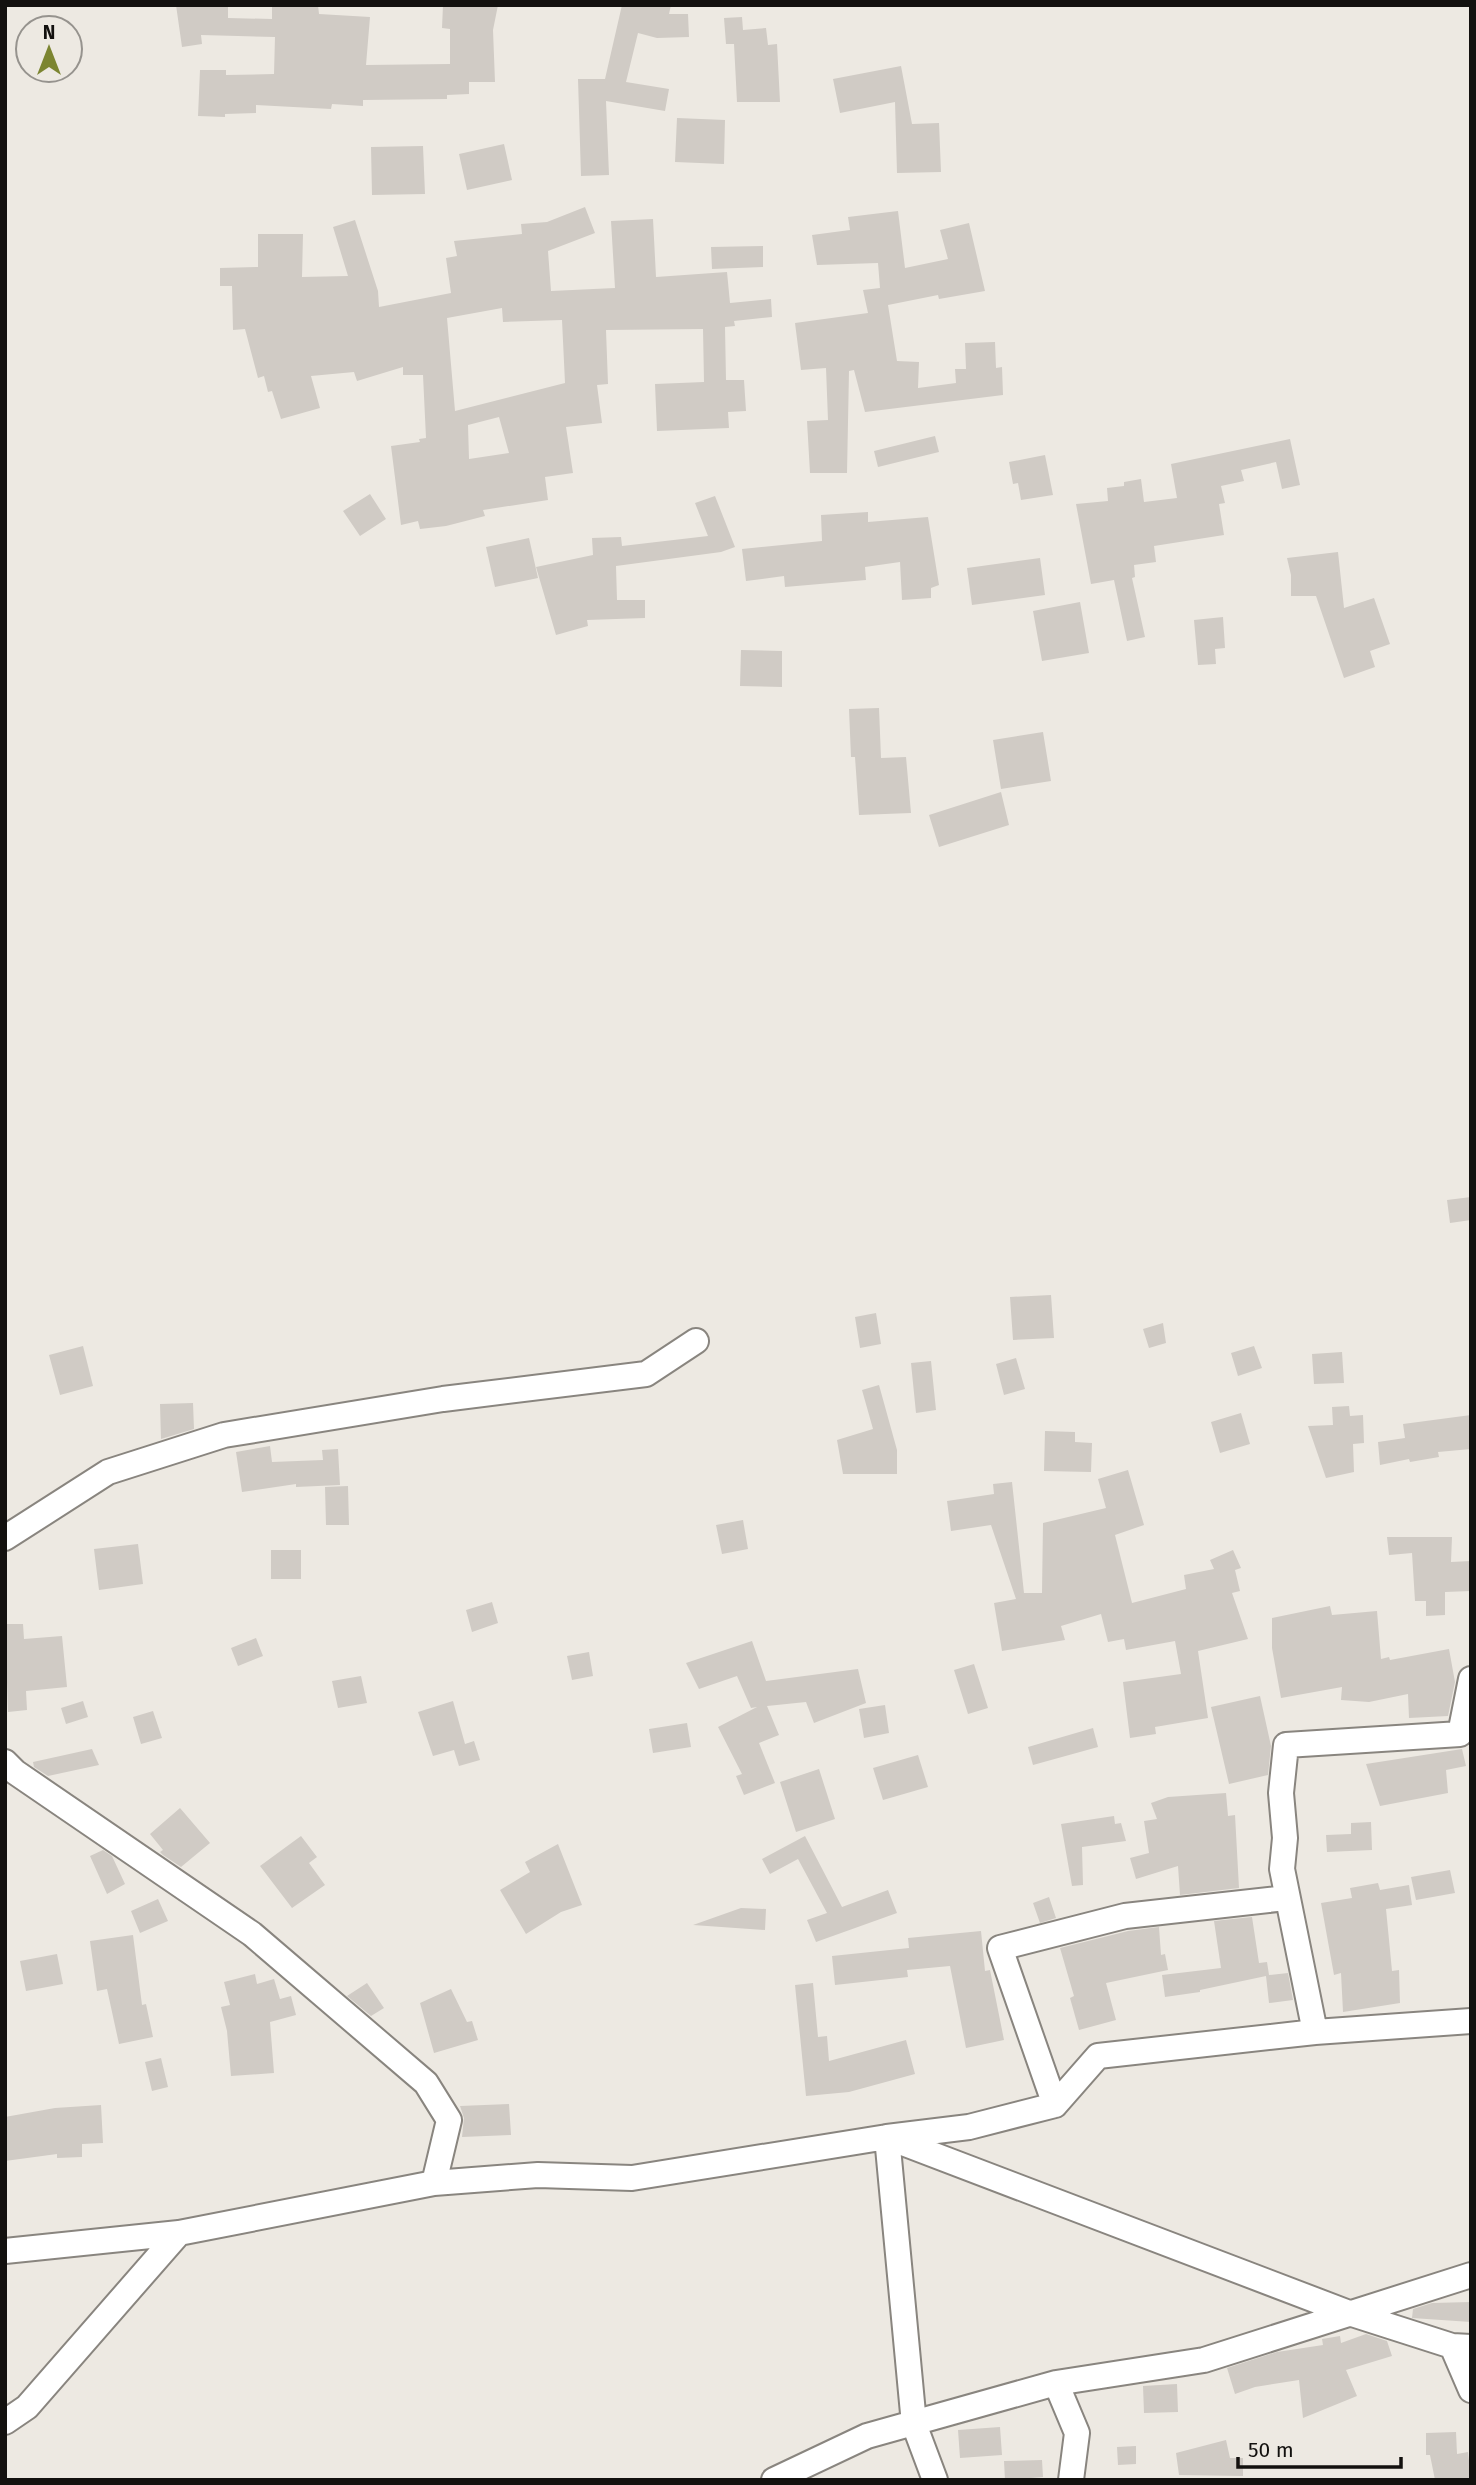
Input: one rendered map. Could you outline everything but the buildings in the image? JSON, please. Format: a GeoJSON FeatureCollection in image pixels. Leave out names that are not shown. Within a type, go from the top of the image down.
{"type":"FeatureCollection","features":[{"type":"Feature","properties":{"kind":"street"},"geometry":{"type":"LineString","coordinates":[[5,1538],[108,1472],[224,1435],[443,1399],[646,1374],[696,1341]]}},
{"type":"Feature","properties":{"kind":"street"},"geometry":{"type":"LineString","coordinates":[[1315,2032],[1282,1869],[1285,1838],[1281,1793],[1286,1745],[1460,1734],[1471,1679]]}},
{"type":"Feature","properties":{"kind":"street"},"geometry":{"type":"LineString","coordinates":[[5,1762],[15,1772],[252,1934],[426,2083],[449,2120],[434,2183]]}},
{"type":"Feature","properties":{"kind":"street"},"geometry":{"type":"LineString","coordinates":[[1055,2105],[1000,1948],[1125,1916],[1286,1898]]}},
{"type":"Feature","properties":{"kind":"street"},"geometry":{"type":"LineString","coordinates":[[5,2251],[179,2233],[434,2183],[538,2175],[632,2178],[887,2137],[968,2127],[1055,2105],[1098,2056],[1315,2032],[1471,2021]]}},
{"type":"Feature","properties":{"kind":"street"},"geometry":{"type":"LineString","coordinates":[[887,2137],[1349,2314],[1461,2347],[1471,2390]]}},
{"type":"Feature","properties":{"kind":"street"},"geometry":{"type":"LineString","coordinates":[[887,2137],[914,2424],[935,2480]]}},
{"type":"Feature","properties":{"kind":"street"},"geometry":{"type":"LineString","coordinates":[[5,2422],[27,2407],[179,2233]]}},
{"type":"Feature","properties":{"kind":"street"},"geometry":{"type":"LineString","coordinates":[[774,2480],[867,2436],[1056,2384],[1203,2360],[1471,2275]]}},
{"type":"Feature","properties":{"kind":"street"},"geometry":{"type":"LineString","coordinates":[[1056,2384],[1077,2433],[1071,2480]]}}]}
